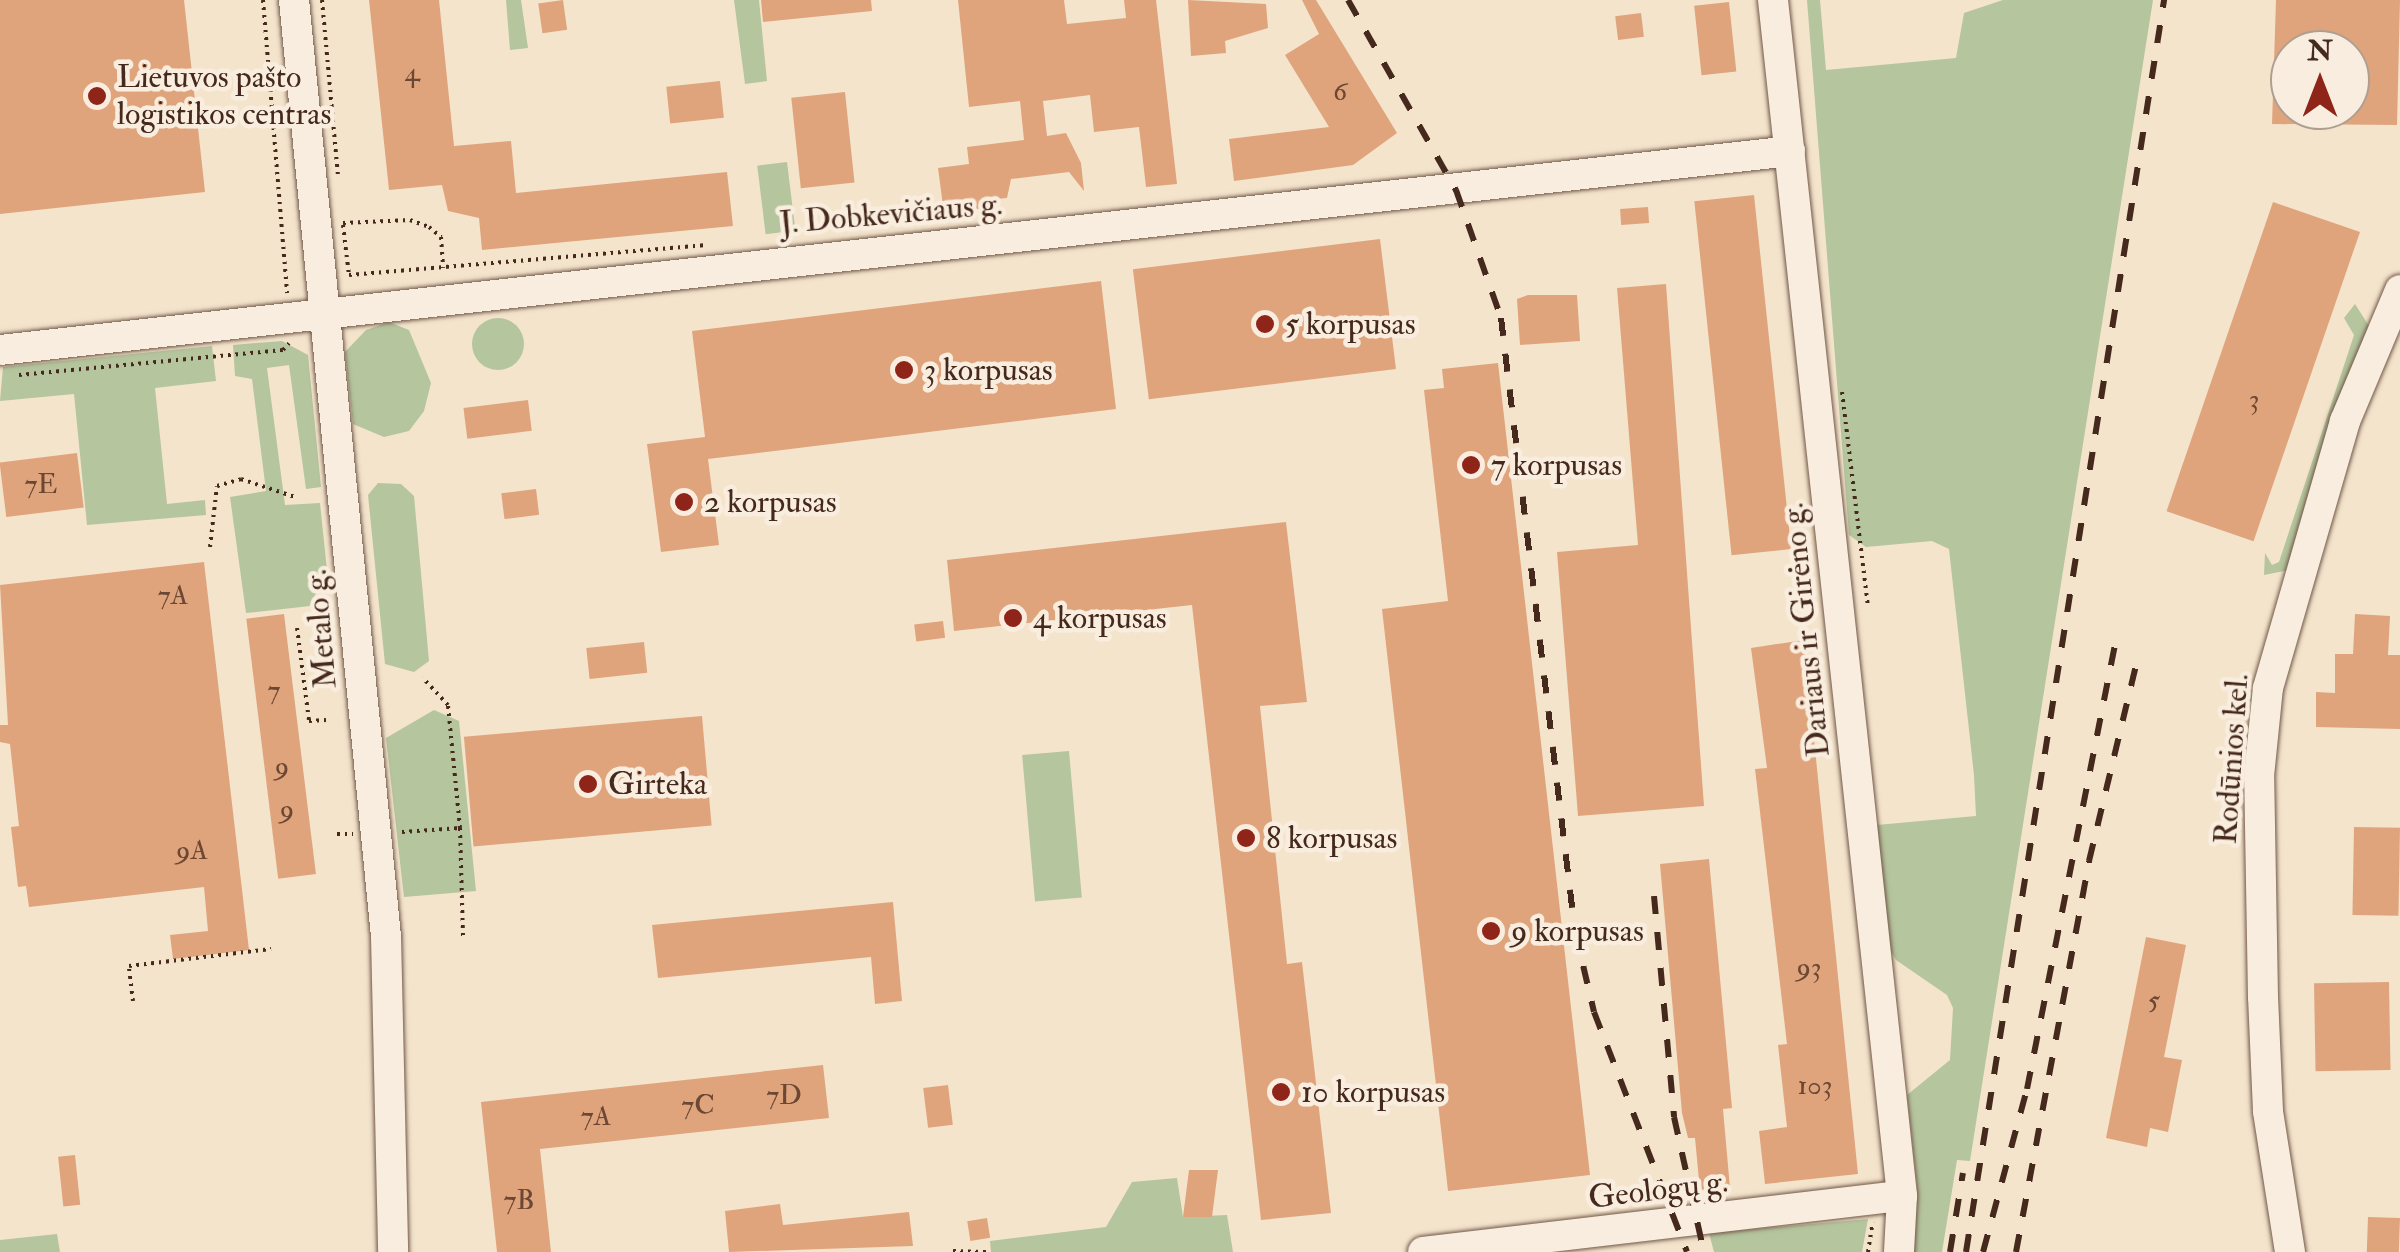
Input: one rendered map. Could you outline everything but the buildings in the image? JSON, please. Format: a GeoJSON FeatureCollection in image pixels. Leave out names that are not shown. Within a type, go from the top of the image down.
{"type":"FeatureCollection","features":[{"type":"Feature","properties":{"kind":"street","name":"Metalo g."},"geometry":{"type":"LineString","coordinates":[[294,0],[389,990],[393,1252]]}},
{"type":"Feature","properties":{"kind":"street","name":"Dariaus ir Girėno g."},"geometry":{"type":"LineString","coordinates":[[1772,0],[1902,1196],[1899,1252]]}},
{"type":"Feature","properties":{"kind":"street","name":"J. Dobkevičiaus g."},"geometry":{"type":"LineString","coordinates":[[0,350],[288,321],[707,267],[1192,221],[1790,151]]}},
{"type":"Feature","properties":{"kind":"street","name":"Rodūnios kel."},"geometry":{"type":"LineString","coordinates":[[2290,1252],[2268,1110],[2259,776],[2268,688],[2345,421],[2400,290]]}},
{"type":"Feature","properties":{"kind":"street","name":"Geologų g."},"geometry":{"type":"LineString","coordinates":[[1423,1252],[1902,1196]]}},
{"type":"Feature","properties":{"kind":"path"},"geometry":{"type":"LineString","coordinates":[[0,377],[283,350],[289,346],[290,282],[262,0]]}},
{"type":"Feature","properties":{"kind":"path"},"geometry":{"type":"LineString","coordinates":[[343,224],[410,220],[429,228],[440,236],[443,268]]}},
{"type":"Feature","properties":{"kind":"path"},"geometry":{"type":"LineString","coordinates":[[210,547],[217,486],[241,479],[296,496]]}},
{"type":"Feature","properties":{"kind":"path"},"geometry":{"type":"LineString","coordinates":[[298,628],[309,721],[326,720]]}},
{"type":"Feature","properties":{"kind":"path"},"geometry":{"type":"LineString","coordinates":[[423,678],[448,705],[460,828],[463,938]]}},
{"type":"Feature","properties":{"kind":"path"},"geometry":{"type":"LineString","coordinates":[[337,834],[460,828]]}},
{"type":"Feature","properties":{"kind":"path"},"geometry":{"type":"LineString","coordinates":[[132,1000],[129,966],[272,949]]}},
{"type":"Feature","properties":{"kind":"path"},"geometry":{"type":"LineString","coordinates":[[952,1251],[991,1252]]}},
{"type":"Feature","properties":{"kind":"green space"},"geometry":{"type":"Polygon","coordinates":[[[506,0],[521,0],[528,48],[510,50],[506,0]]]}},
{"type":"Feature","properties":{"kind":"green space"},"geometry":{"type":"Polygon","coordinates":[[[734,0],[759,0],[767,81],[745,84],[734,0]]]}},
{"type":"Feature","properties":{"kind":"green space"},"geometry":{"type":"Polygon","coordinates":[[[1807,0],[1820,0],[1826,70],[1956,58],[1964,13],[2003,0],[2153,0],[1970,1161],[1957,1160],[1942,1252],[1914,1252],[1917,1187],[1907,1095],[1950,1060],[1953,1008],[1947,995],[1896,960],[1888,946],[1877,825],[1976,816],[1974,775],[1949,549],[1932,541],[1866,547],[1849,535],[1807,0]]]}},
{"type":"Feature","properties":{"kind":"green space"},"geometry":{"type":"Polygon","coordinates":[[[787,162],[795,230],[766,234],[757,166],[787,162]]]}},
{"type":"Feature","properties":{"kind":"green space"},"geometry":{"type":"Polygon","coordinates":[[[2355,304],[2369,326],[2289,570],[2264,575],[2265,553],[2272,565],[2279,562],[2354,335],[2344,318],[2355,304]]]}},
{"type":"Feature","properties":{"kind":"green space"},"geometry":{"type":"Polygon","coordinates":[[[498,318],[516,326],[524,344],[516,362],[498,370],[480,362],[472,344],[480,326],[498,318]]]}},
{"type":"Feature","properties":{"kind":"green space"},"geometry":{"type":"Polygon","coordinates":[[[389,322],[409,330],[431,383],[424,411],[409,431],[384,437],[353,424],[345,352],[366,330],[389,322]]]}},
{"type":"Feature","properties":{"kind":"green space"},"geometry":{"type":"Polygon","coordinates":[[[282,341],[308,355],[321,487],[306,489],[289,365],[267,368],[285,505],[320,503],[327,570],[310,606],[246,613],[230,497],[266,491],[252,379],[235,376],[233,345],[282,341]]]}},
{"type":"Feature","properties":{"kind":"green space"},"geometry":{"type":"Polygon","coordinates":[[[212,346],[216,381],[155,388],[167,504],[205,500],[206,515],[87,525],[74,394],[0,401],[3,367],[212,346]]]}},
{"type":"Feature","properties":{"kind":"green space"},"geometry":{"type":"Polygon","coordinates":[[[378,483],[401,484],[414,496],[429,661],[414,672],[385,664],[368,495],[378,483]]]}},
{"type":"Feature","properties":{"kind":"green space"},"geometry":{"type":"Polygon","coordinates":[[[434,710],[459,721],[476,891],[404,897],[386,738],[434,710]]]}},
{"type":"Feature","properties":{"kind":"green space"},"geometry":{"type":"Polygon","coordinates":[[[1069,751],[1082,897],[1035,902],[1022,755],[1069,751]]]}},
{"type":"Feature","properties":{"kind":"green space"},"geometry":{"type":"Polygon","coordinates":[[[1177,1178],[1183,1217],[1227,1215],[1233,1252],[991,1252],[990,1241],[1106,1227],[1132,1182],[1177,1178]]]}},
{"type":"Feature","properties":{"kind":"green space"},"geometry":{"type":"Polygon","coordinates":[[[1868,1219],[1862,1252],[1714,1252],[1709,1233],[1868,1219]]]}},
{"type":"Feature","properties":{"kind":"green space"},"geometry":{"type":"Polygon","coordinates":[[[57,1234],[60,1252],[0,1252],[0,1240],[57,1234]]]}},
{"type":"Feature","properties":{"kind":"railway"},"geometry":{"type":"LineString","coordinates":[[1348,0],[1456,190],[1501,318],[1575,931],[1594,1012],[1687,1252]]}},
{"type":"Feature","properties":{"kind":"railway"},"geometry":{"type":"LineString","coordinates":[[1966,1252],[2164,0]]}},
{"type":"Feature","properties":{"kind":"railway"},"geometry":{"type":"LineString","coordinates":[[1983,1252],[2027,1089],[2117,635]]}},
{"type":"Feature","properties":{"kind":"railway"},"geometry":{"type":"LineString","coordinates":[[2016,1252],[2089,861],[2137,661]]}},
{"type":"Feature","properties":{"kind":"railway"},"geometry":{"type":"LineString","coordinates":[[1654,896],[1674,1117],[1704,1252]]}},
{"type":"Feature","properties":{"kind":"railway"},"geometry":{"type":"LineString","coordinates":[[1950,1252],[1963,1173]]}},
{"type":"Feature","properties":{"kind":"place","name":"Lietuvos pašto logistikos centras"},"geometry":{"type":"Point","coordinates":[97,96]}},
{"type":"Feature","properties":{"kind":"place","name":"5 korpusas"},"geometry":{"type":"Point","coordinates":[1265,324]}},
{"type":"Feature","properties":{"kind":"place","name":"3 korpusas"},"geometry":{"type":"Point","coordinates":[904,370]}},
{"type":"Feature","properties":{"kind":"place","name":"7 korpusas"},"geometry":{"type":"Point","coordinates":[1471,465]}},
{"type":"Feature","properties":{"kind":"place","name":"2 korpusas"},"geometry":{"type":"Point","coordinates":[684,502]}},
{"type":"Feature","properties":{"kind":"place","name":"4 korpusas"},"geometry":{"type":"Point","coordinates":[1013,618]}},
{"type":"Feature","properties":{"kind":"place","name":"Girteka"},"geometry":{"type":"Point","coordinates":[588,784]}},
{"type":"Feature","properties":{"kind":"place","name":"8 korpusas"},"geometry":{"type":"Point","coordinates":[1246,838]}},
{"type":"Feature","properties":{"kind":"place","name":"9 korpusas"},"geometry":{"type":"Point","coordinates":[1491,931]}},
{"type":"Feature","properties":{"kind":"place","name":"10 korpusas"},"geometry":{"type":"Point","coordinates":[1281,1092]}}]}
